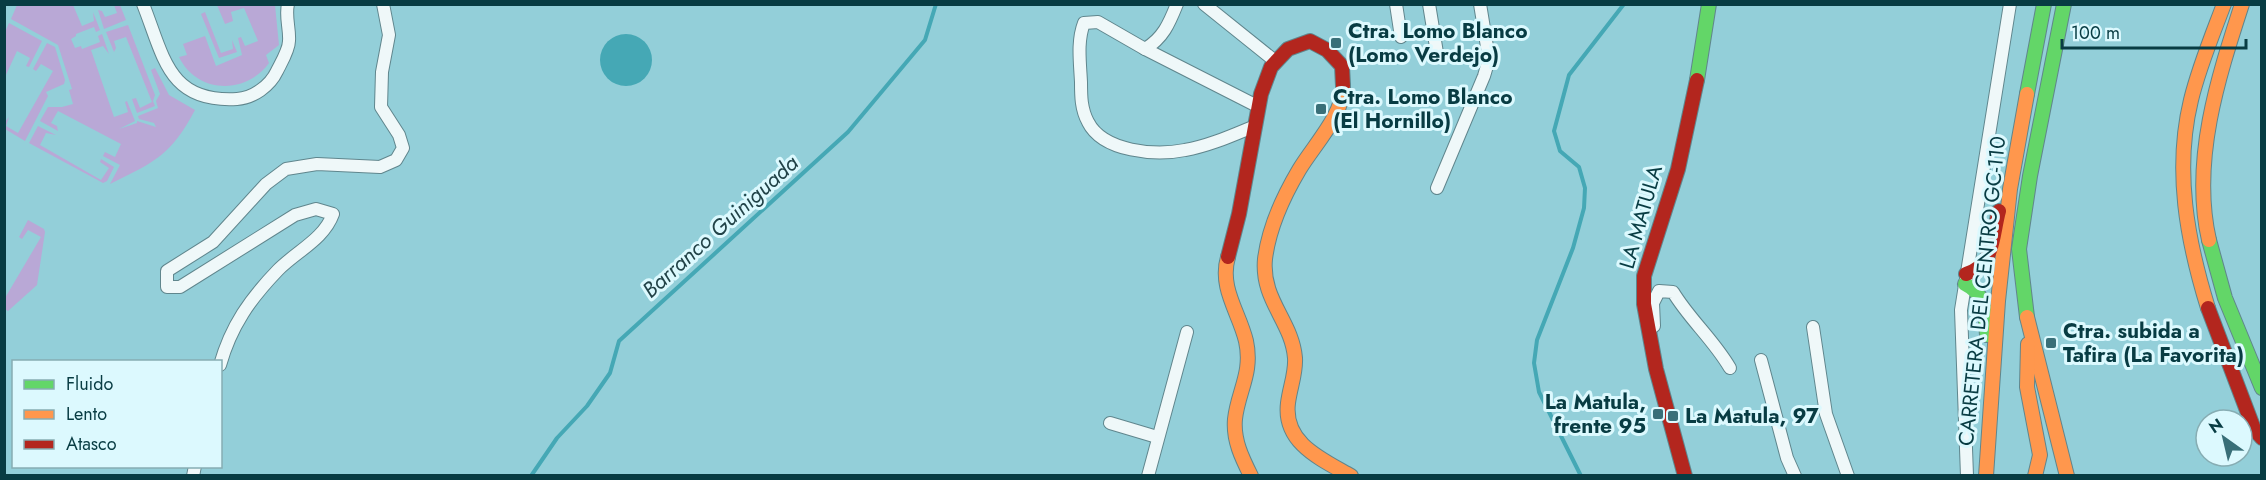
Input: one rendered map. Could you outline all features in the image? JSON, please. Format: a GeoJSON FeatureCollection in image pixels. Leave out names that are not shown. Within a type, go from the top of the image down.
{"type":"FeatureCollection","features":[{"type":"Feature","properties":{"kind":"main road","name":"LA MATULA"},"geometry":{"type":"LineString","coordinates":[[1685,476],[1656,369],[1644,304],[1644,276],[1678,169],[1693,105],[1709,4]]}},
{"type":"Feature","properties":{"kind":"main road","name":"CARRETERA DEL CENTRO GC-110"},"geometry":{"type":"LineString","coordinates":[[1986,476],[1993,367],[2010,189],[2044,4]]}},
{"type":"Feature","properties":{"kind":"main road","name":"CARRETERA DEL CENTRO GC-110"},"geometry":{"type":"LineString","coordinates":[[2028,321],[2019,249],[2030,176],[2064,4]]}},
{"type":"Feature","properties":{"kind":"main road"},"geometry":{"type":"LineString","coordinates":[[2224,4],[2188,111],[2181,168],[2183,200],[2192,256],[2254,429],[2262,438]]}},
{"type":"Feature","properties":{"kind":"main road"},"geometry":{"type":"LineString","coordinates":[[2242,4],[2210,117],[2202,174],[2215,268],[2262,388]]}},
{"type":"Feature","properties":{"kind":"main road"},"geometry":{"type":"LineString","coordinates":[[1251,476],[1237,448],[1235,419],[1247,378],[1246,342],[1228,294],[1225,267],[1239,214],[1259,107],[1275,61],[1288,49],[1310,41],[1327,50],[1342,66],[1343,92],[1339,107],[1275,219],[1266,240],[1265,266],[1267,287],[1294,353],[1294,372],[1287,408],[1292,434],[1303,448],[1351,476]]}},
{"type":"Feature","properties":{"kind":"main road"},"geometry":{"type":"LineString","coordinates":[[2000,476],[1996,469],[1993,367],[1985,324],[1985,301],[1981,293],[1965,279],[1981,269],[1987,262],[1997,214],[2010,189]]}},
{"type":"Feature","properties":{"kind":"main road"},"geometry":{"type":"LineString","coordinates":[[2028,321],[2067,476]]}},
{"type":"Feature","properties":{"kind":"main road"},"geometry":{"type":"LineString","coordinates":[[2028,321],[2027,389],[2040,454],[2039,468],[2035,476]]}},
{"type":"Feature","properties":{"kind":"street"},"geometry":{"type":"LineString","coordinates":[[143,4],[167,66],[195,95],[215,100],[247,98],[263,88],[276,74],[290,43],[288,4]]}},
{"type":"Feature","properties":{"kind":"street"},"geometry":{"type":"LineString","coordinates":[[222,360],[235,324],[278,270],[327,230],[333,214],[316,209],[295,215],[180,287],[167,287],[167,272],[213,242],[266,184],[286,169],[317,164],[380,167],[396,160],[403,148],[399,135],[381,107],[382,72],[389,34],[383,4]]}},
{"type":"Feature","properties":{"kind":"street"},"geometry":{"type":"LineString","coordinates":[[1145,49],[1157,42],[1168,27],[1177,4]]}},
{"type":"Feature","properties":{"kind":"street"},"geometry":{"type":"LineString","coordinates":[[1204,4],[1275,61]]}},
{"type":"Feature","properties":{"kind":"street"},"geometry":{"type":"LineString","coordinates":[[1396,4],[1401,37]]}},
{"type":"Feature","properties":{"kind":"street"},"geometry":{"type":"LineString","coordinates":[[1429,4],[1437,53]]}},
{"type":"Feature","properties":{"kind":"street"},"geometry":{"type":"LineString","coordinates":[[1437,188],[1485,76],[1488,53],[1480,4]]}},
{"type":"Feature","properties":{"kind":"street"},"geometry":{"type":"LineString","coordinates":[[1967,476],[1961,310],[2010,4]]}},
{"type":"Feature","properties":{"kind":"street"},"geometry":{"type":"LineString","coordinates":[[1255,126],[1185,151],[1153,152],[1129,149],[1102,138],[1089,124],[1081,103],[1080,35],[1084,23],[1098,22],[1145,49],[1259,107]]}},
{"type":"Feature","properties":{"kind":"street"},"geometry":{"type":"LineString","coordinates":[[1656,369],[1653,303],[1659,291],[1672,292],[1685,311],[1716,344],[1730,368]]}},
{"type":"Feature","properties":{"kind":"street"},"geometry":{"type":"LineString","coordinates":[[1813,327],[1826,414],[1848,476]]}},
{"type":"Feature","properties":{"kind":"street"},"geometry":{"type":"LineString","coordinates":[[1148,476],[1187,332]]}},
{"type":"Feature","properties":{"kind":"street"},"geometry":{"type":"LineString","coordinates":[[1761,360],[1787,458],[1795,476]]}},
{"type":"Feature","properties":{"kind":"street"},"geometry":{"type":"LineString","coordinates":[[1110,423],[1157,437]]}},
{"type":"Feature","properties":{"kind":"shaded area"},"geometry":{"type":"Polygon","coordinates":[[[17,5],[73,5],[82,26],[94,21],[93,12],[100,30],[96,32],[94,27],[76,34],[71,39],[75,48],[81,46],[82,49],[100,42],[98,36],[102,34],[109,54],[103,46],[91,50],[114,117],[128,112],[125,102],[127,101],[135,121],[119,129],[137,123],[137,121],[156,127],[154,123],[139,119],[138,116],[158,108],[156,101],[160,94],[151,70],[155,68],[169,95],[195,110],[178,137],[150,163],[110,184],[120,165],[103,156],[105,152],[115,157],[121,144],[58,111],[51,123],[57,126],[58,131],[40,121],[48,107],[73,104],[69,90],[72,89],[58,45],[11,19],[17,5]]]}},
{"type":"Feature","properties":{"kind":"shaded area"},"geometry":{"type":"Polygon","coordinates":[[[114,5],[120,5],[126,20],[104,29],[98,10],[102,11],[105,17],[117,13],[114,5]]]}},
{"type":"Feature","properties":{"kind":"shaded area"},"geometry":{"type":"Polygon","coordinates":[[[217,5],[275,5],[279,45],[266,55],[269,63],[248,81],[222,86],[209,84],[197,78],[187,69],[179,57],[187,55],[183,44],[205,36],[216,66],[242,55],[238,38],[241,37],[245,46],[258,41],[244,8],[231,12],[233,21],[225,24],[217,5]]]}},
{"type":"Feature","properties":{"kind":"shaded area"},"geometry":{"type":"Polygon","coordinates":[[[205,12],[221,53],[233,49],[232,40],[237,52],[219,58],[201,14],[205,12]]]}},
{"type":"Feature","properties":{"kind":"shaded area"},"geometry":{"type":"Polygon","coordinates":[[[9,23],[42,41],[29,67],[26,66],[30,58],[17,51],[5,77],[5,32],[9,23]]]}},
{"type":"Feature","properties":{"kind":"shaded area"},"geometry":{"type":"Polygon","coordinates":[[[128,25],[155,95],[153,101],[155,106],[137,113],[132,99],[136,98],[140,108],[152,102],[126,37],[114,41],[116,48],[114,52],[106,32],[128,25]]]}},
{"type":"Feature","properties":{"kind":"shaded area"},"geometry":{"type":"Polygon","coordinates":[[[47,43],[55,47],[65,80],[64,84],[46,92],[48,96],[25,141],[5,129],[5,122],[9,117],[6,126],[18,133],[53,71],[41,64],[36,71],[33,69],[47,43]]]}},
{"type":"Feature","properties":{"kind":"shaded area"},"geometry":{"type":"Polygon","coordinates":[[[38,126],[56,135],[46,133],[40,145],[101,180],[109,168],[100,162],[101,159],[114,167],[107,181],[103,183],[29,143],[38,126]]]}},
{"type":"Feature","properties":{"kind":"shaded area"},"geometry":{"type":"Polygon","coordinates":[[[28,220],[44,229],[45,232],[37,285],[8,311],[5,309],[5,298],[41,237],[28,230],[22,239],[19,237],[28,220]]]}},
{"type":"Feature","properties":{"kind":"water"},"geometry":{"type":"Polygon","coordinates":[[[626,34],[636,36],[644,42],[650,50],[652,60],[650,70],[644,78],[636,84],[626,86],[616,84],[608,78],[602,70],[600,60],[602,50],[608,42],[616,36],[626,34]]]}},
{"type":"Feature","properties":{"kind":"waterway","name":"Barranco Guiniguada"},"geometry":{"type":"LineString","coordinates":[[531,476],[557,438],[587,406],[610,373],[619,341],[848,132],[925,40],[936,4]]}},
{"type":"Feature","properties":{"kind":"waterway"},"geometry":{"type":"LineString","coordinates":[[1581,476],[1539,392],[1534,363],[1537,340],[1573,248],[1584,208],[1585,188],[1579,167],[1560,151],[1554,131],[1569,75],[1624,4]]}},
{"type":"Feature","properties":{"kind":"traffic: fast"},"geometry":{"type":"LineString","coordinates":[[1697,80],[1709,4]]}},
{"type":"Feature","properties":{"kind":"traffic: fast"},"geometry":{"type":"LineString","coordinates":[[2027,94],[2044,4]]}},
{"type":"Feature","properties":{"kind":"traffic: fast"},"geometry":{"type":"LineString","coordinates":[[2027,317],[2019,249],[2030,176],[2064,4]]}},
{"type":"Feature","properties":{"kind":"traffic: fast"},"geometry":{"type":"LineString","coordinates":[[2209,240],[2225,298],[2262,388]]}},
{"type":"Feature","properties":{"kind":"traffic: fast"},"geometry":{"type":"LineString","coordinates":[[1965,284],[1972,288],[1984,305],[1987,335]]}},
{"type":"Feature","properties":{"kind":"traffic: slow"},"geometry":{"type":"LineString","coordinates":[[2208,308],[2189,231],[2183,179],[2184,152],[2186,126],[2194,88],[2224,4]]}},
{"type":"Feature","properties":{"kind":"traffic: slow"},"geometry":{"type":"LineString","coordinates":[[2209,240],[2204,210],[2205,150],[2216,90],[2242,4]]}},
{"type":"Feature","properties":{"kind":"traffic: slow"},"geometry":{"type":"LineString","coordinates":[[1343,86],[1339,108],[1327,130],[1299,170],[1278,213],[1267,247],[1265,274],[1272,299],[1293,345],[1295,369],[1288,403],[1288,417],[1292,429],[1306,448],[1351,476]]}},
{"type":"Feature","properties":{"kind":"traffic: slow"},"geometry":{"type":"LineString","coordinates":[[1986,476],[1998,301],[2010,189],[2027,94]]}},
{"type":"Feature","properties":{"kind":"traffic: slow"},"geometry":{"type":"LineString","coordinates":[[1228,257],[1226,268],[1228,290],[1243,330],[1248,352],[1248,363],[1235,419],[1235,434],[1241,456],[1251,476]]}},
{"type":"Feature","properties":{"kind":"traffic: slow"},"geometry":{"type":"LineString","coordinates":[[2027,317],[2067,476]]}},
{"type":"Feature","properties":{"kind":"traffic: slow"},"geometry":{"type":"LineString","coordinates":[[2028,344],[2027,387],[2040,455],[2035,476]]}},
{"type":"Feature","properties":{"kind":"traffic: jam"},"geometry":{"type":"LineString","coordinates":[[1228,257],[1239,214],[1261,94],[1271,67],[1288,49],[1310,41],[1327,50],[1342,66],[1343,86]]}},
{"type":"Feature","properties":{"kind":"traffic: jam"},"geometry":{"type":"LineString","coordinates":[[1685,476],[1656,369],[1644,304],[1644,276],[1678,169],[1697,80]]}},
{"type":"Feature","properties":{"kind":"traffic: jam"},"geometry":{"type":"LineString","coordinates":[[1966,274],[1975,270],[1987,257],[1999,211]]}},
{"type":"Feature","properties":{"kind":"traffic: jam"},"geometry":{"type":"LineString","coordinates":[[2208,308],[2254,429],[2262,438]]}},
{"type":"Feature","properties":{"kind":"place","name":"Ctra. Lomo Blanco (Lomo Verdejo)"},"geometry":{"type":"Point","coordinates":[1336,43]}},
{"type":"Feature","properties":{"kind":"place","name":"Ctra. Lomo Blanco (El Hornillo)"},"geometry":{"type":"Point","coordinates":[1321,109]}},
{"type":"Feature","properties":{"kind":"place","name":"Ctra. subida a Tafira (La Favorita)"},"geometry":{"type":"Point","coordinates":[2051,343]}},
{"type":"Feature","properties":{"kind":"place","name":"La Matula, frente 95"},"geometry":{"type":"Point","coordinates":[1658,414]}},
{"type":"Feature","properties":{"kind":"place","name":"La Matula, 97"},"geometry":{"type":"Point","coordinates":[1673,416]}}]}
